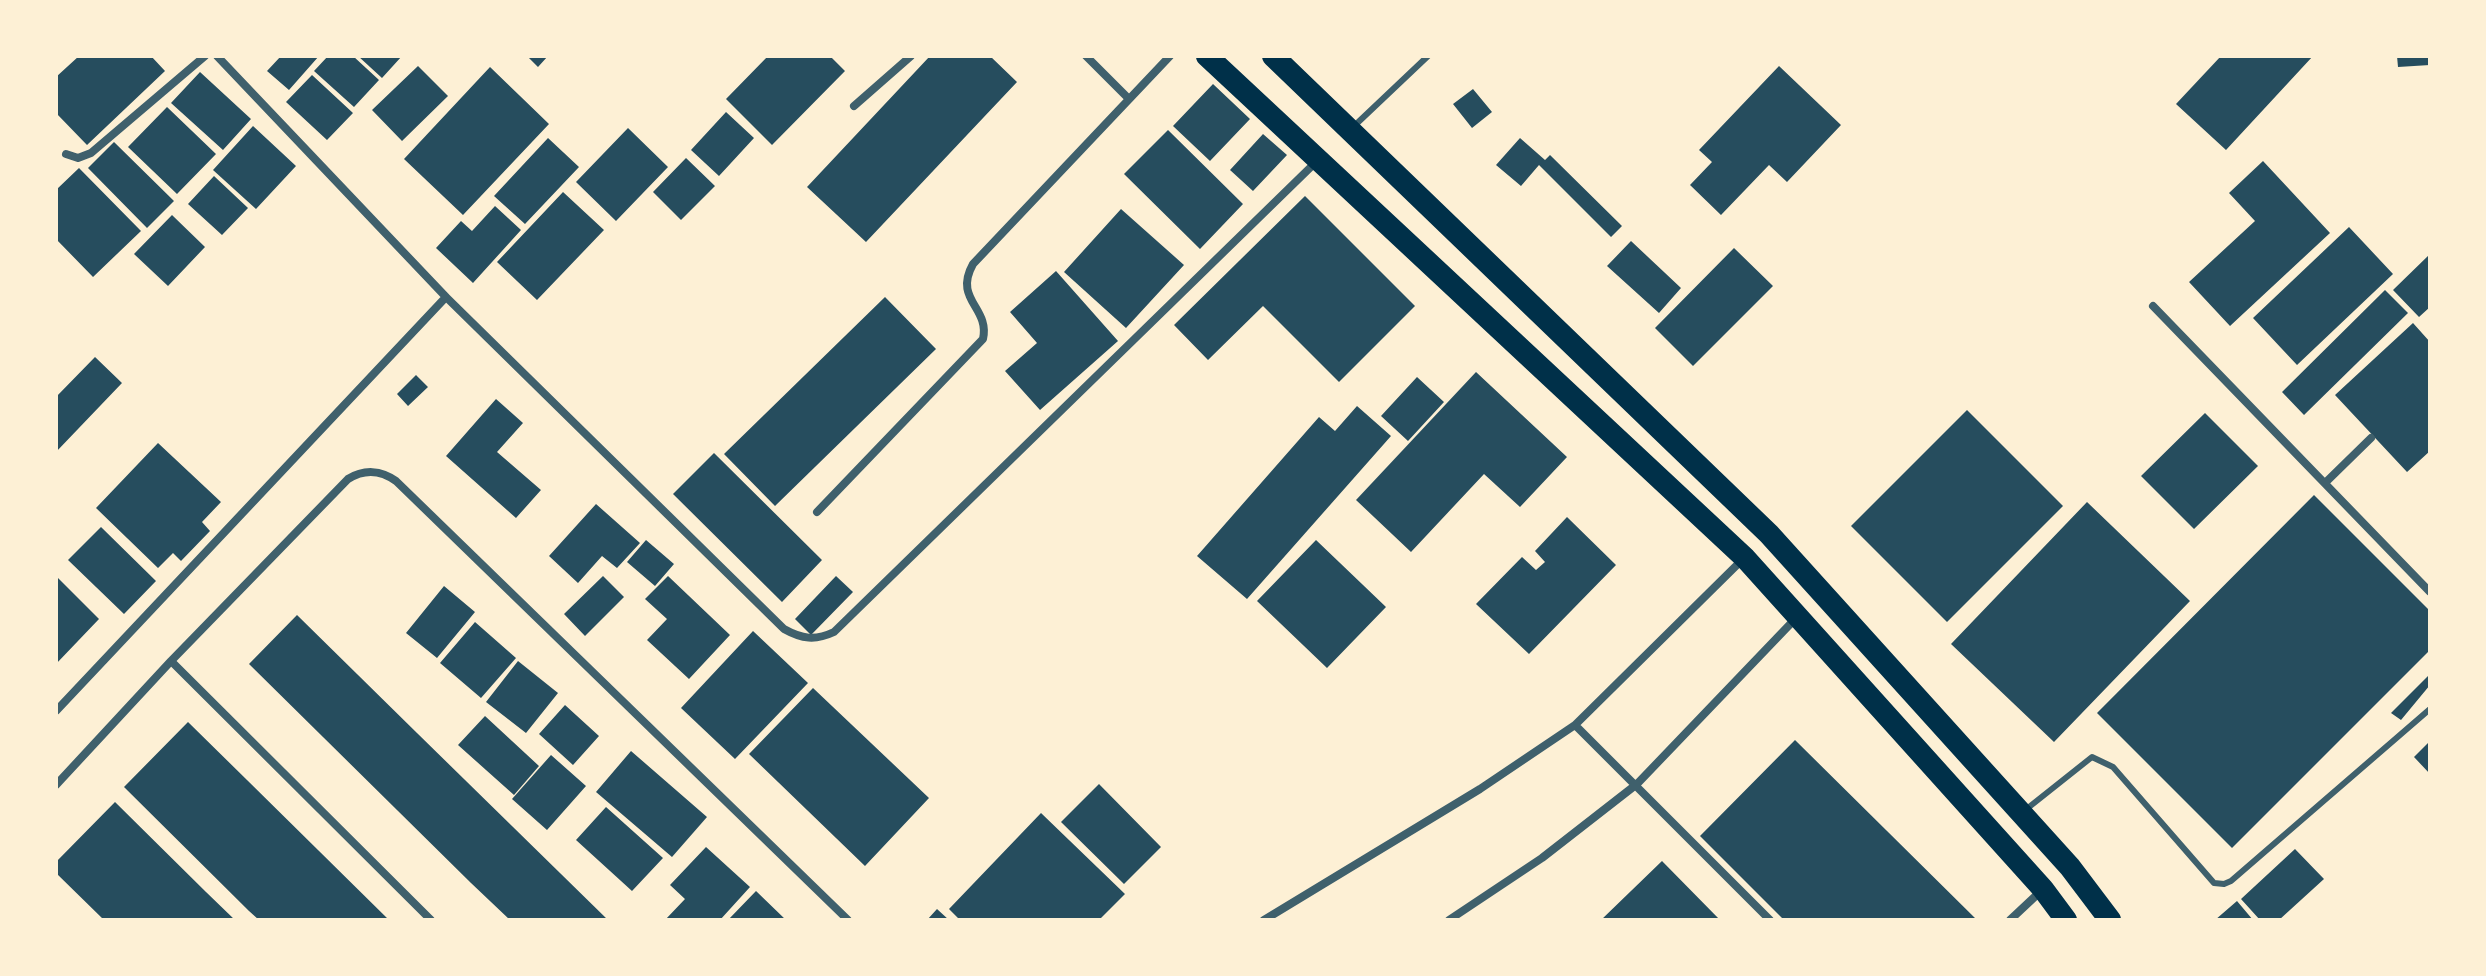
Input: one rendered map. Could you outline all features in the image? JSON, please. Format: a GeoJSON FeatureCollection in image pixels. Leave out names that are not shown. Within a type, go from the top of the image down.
{"type":"FeatureCollection","features":[{"type":"Feature","properties":{"kind":"highway"},"geometry":{"type":"LineString","coordinates":[[1207,56],[1745,558],[2043,889],[2066,920]]}},
{"type":"Feature","properties":{"kind":"highway"},"geometry":{"type":"LineString","coordinates":[[1273,56],[1769,534],[2070,867],[2110,920]]}},
{"type":"Feature","properties":{"kind":"street"},"geometry":{"type":"LineString","coordinates":[[66,154],[78,158],[91,153],[205,56]]}},
{"type":"Feature","properties":{"kind":"street"},"geometry":{"type":"LineString","coordinates":[[217,56],[446,297],[784,629],[799,637],[822,638],[834,632],[1318,161]]}},
{"type":"Feature","properties":{"kind":"street"},"geometry":{"type":"LineString","coordinates":[[854,106],[911,56]]}},
{"type":"Feature","properties":{"kind":"street"},"geometry":{"type":"LineString","coordinates":[[1086,56],[1128,98]]}},
{"type":"Feature","properties":{"kind":"street"},"geometry":{"type":"LineString","coordinates":[[817,512],[983,339],[983,322],[966,291],[966,281],[973,264],[1170,56]]}},
{"type":"Feature","properties":{"kind":"street"},"geometry":{"type":"LineString","coordinates":[[56,711],[446,297]]}},
{"type":"Feature","properties":{"kind":"street"},"geometry":{"type":"LineString","coordinates":[[2153,306],[2429,589]]}},
{"type":"Feature","properties":{"kind":"street"},"geometry":{"type":"LineString","coordinates":[[2325,483],[2371,438]]}},
{"type":"Feature","properties":{"kind":"street"},"geometry":{"type":"LineString","coordinates":[[56,785],[171,661],[348,479],[363,473],[380,472],[396,481],[848,920]]}},
{"type":"Feature","properties":{"kind":"street"},"geometry":{"type":"LineString","coordinates":[[1264,920],[1480,789],[1575,725],[1745,558]]}},
{"type":"Feature","properties":{"kind":"street"},"geometry":{"type":"LineString","coordinates":[[1449,920],[1542,858],[1637,784],[1798,616]]}},
{"type":"Feature","properties":{"kind":"street"},"geometry":{"type":"LineString","coordinates":[[171,661],[431,920]]}},
{"type":"Feature","properties":{"kind":"street"},"geometry":{"type":"LineString","coordinates":[[1575,725],[1770,920]]}},
{"type":"Feature","properties":{"kind":"street"},"geometry":{"type":"LineString","coordinates":[[2010,920],[2043,889]]}},
{"type":"Feature","properties":{"kind":"lane"},"geometry":{"type":"LineString","coordinates":[[1350,129],[1428,56]]}},
{"type":"Feature","properties":{"kind":"lane"},"geometry":{"type":"LineString","coordinates":[[2022,813],[2092,757],[2113,767],[2214,883],[2224,884],[2430,709]]}},
{"type":"Feature","properties":{"kind":"building"},"geometry":{"type":"Polygon","coordinates":[[[79,56],[151,56],[165,71],[87,145],[56,113],[56,77],[79,56]]]}},
{"type":"Feature","properties":{"kind":"building"},"geometry":{"type":"Polygon","coordinates":[[[281,56],[319,56],[289,90],[267,71],[281,56]]]}},
{"type":"Feature","properties":{"kind":"building"},"geometry":{"type":"Polygon","coordinates":[[[328,56],[353,56],[379,80],[354,107],[314,71],[328,56]]]}},
{"type":"Feature","properties":{"kind":"building"},"geometry":{"type":"Polygon","coordinates":[[[358,56],[402,56],[382,78],[358,56]]]}},
{"type":"Feature","properties":{"kind":"building"},"geometry":{"type":"Polygon","coordinates":[[[527,56],[548,56],[538,67],[527,56]]]}},
{"type":"Feature","properties":{"kind":"building"},"geometry":{"type":"Polygon","coordinates":[[[768,56],[830,56],[845,71],[772,145],[726,99],[768,56]]]}},
{"type":"Feature","properties":{"kind":"building"},"geometry":{"type":"Polygon","coordinates":[[[930,56],[990,56],[1017,82],[866,242],[807,187],[930,56]]]}},
{"type":"Feature","properties":{"kind":"building"},"geometry":{"type":"Polygon","coordinates":[[[2221,56],[2313,56],[2226,150],[2176,104],[2221,56]]]}},
{"type":"Feature","properties":{"kind":"building"},"geometry":{"type":"Polygon","coordinates":[[[2397,56],[2430,56],[2430,65],[2398,67],[2397,56]]]}},
{"type":"Feature","properties":{"kind":"building"},"geometry":{"type":"Polygon","coordinates":[[[418,66],[448,96],[402,141],[372,110],[418,66]]]}},
{"type":"Feature","properties":{"kind":"building"},"geometry":{"type":"Polygon","coordinates":[[[1779,66],[1841,125],[1787,182],[1769,165],[1721,215],[1690,185],[1712,162],[1699,150],[1779,66]]]}},
{"type":"Feature","properties":{"kind":"building"},"geometry":{"type":"Polygon","coordinates":[[[490,67],[549,124],[463,215],[404,159],[490,67]]]}},
{"type":"Feature","properties":{"kind":"building"},"geometry":{"type":"Polygon","coordinates":[[[200,72],[251,119],[223,150],[171,103],[200,72]]]}},
{"type":"Feature","properties":{"kind":"building"},"geometry":{"type":"Polygon","coordinates":[[[312,75],[353,113],[327,140],[286,102],[312,75]]]}},
{"type":"Feature","properties":{"kind":"building"},"geometry":{"type":"Polygon","coordinates":[[[1213,84],[1250,119],[1210,161],[1173,126],[1213,84]]]}},
{"type":"Feature","properties":{"kind":"building"},"geometry":{"type":"Polygon","coordinates":[[[1473,89],[1492,112],[1472,128],[1453,104],[1473,89]]]}},
{"type":"Feature","properties":{"kind":"building"},"geometry":{"type":"Polygon","coordinates":[[[167,107],[216,154],[177,194],[128,147],[167,107]]]}},
{"type":"Feature","properties":{"kind":"building"},"geometry":{"type":"Polygon","coordinates":[[[726,112],[754,138],[719,176],[691,150],[726,112]]]}},
{"type":"Feature","properties":{"kind":"building"},"geometry":{"type":"Polygon","coordinates":[[[253,126],[296,166],[256,209],[213,170],[253,126]]]}},
{"type":"Feature","properties":{"kind":"building"},"geometry":{"type":"Polygon","coordinates":[[[628,128],[668,167],[616,221],[576,182],[628,128]]]}},
{"type":"Feature","properties":{"kind":"building"},"geometry":{"type":"Polygon","coordinates":[[[1168,130],[1243,204],[1200,249],[1124,174],[1168,130]]]}},
{"type":"Feature","properties":{"kind":"building"},"geometry":{"type":"Polygon","coordinates":[[[1263,134],[1287,155],[1253,191],[1230,170],[1263,134]]]}},
{"type":"Feature","properties":{"kind":"building"},"geometry":{"type":"Polygon","coordinates":[[[548,138],[579,167],[525,224],[494,196],[548,138]]]}},
{"type":"Feature","properties":{"kind":"building"},"geometry":{"type":"Polygon","coordinates":[[[1520,138],[1545,160],[1550,155],[1622,226],[1611,237],[1539,165],[1521,186],[1496,165],[1520,138]]]}},
{"type":"Feature","properties":{"kind":"building"},"geometry":{"type":"Polygon","coordinates":[[[114,142],[174,201],[147,228],[88,168],[114,142]]]}},
{"type":"Feature","properties":{"kind":"building"},"geometry":{"type":"Polygon","coordinates":[[[686,158],[715,186],[681,220],[653,192],[686,158]]]}},
{"type":"Feature","properties":{"kind":"building"},"geometry":{"type":"Polygon","coordinates":[[[2263,161],[2330,233],[2230,326],[2189,282],[2255,221],[2229,193],[2263,161]]]}},
{"type":"Feature","properties":{"kind":"building"},"geometry":{"type":"Polygon","coordinates":[[[79,168],[141,231],[93,277],[56,239],[56,190],[79,168]]]}},
{"type":"Feature","properties":{"kind":"building"},"geometry":{"type":"Polygon","coordinates":[[[214,176],[248,208],[222,235],[188,204],[214,176]]]}},
{"type":"Feature","properties":{"kind":"building"},"geometry":{"type":"Polygon","coordinates":[[[563,192],[604,230],[537,300],[497,262],[563,192]]]}},
{"type":"Feature","properties":{"kind":"building"},"geometry":{"type":"Polygon","coordinates":[[[1305,196],[1415,306],[1339,382],[1263,306],[1208,360],[1174,325],[1305,196]]]}},
{"type":"Feature","properties":{"kind":"building"},"geometry":{"type":"Polygon","coordinates":[[[495,206],[521,230],[473,283],[436,248],[461,221],[472,231],[495,206]]]}},
{"type":"Feature","properties":{"kind":"building"},"geometry":{"type":"Polygon","coordinates":[[[1121,209],[1184,265],[1126,328],[1064,272],[1121,209]]]}},
{"type":"Feature","properties":{"kind":"building"},"geometry":{"type":"Polygon","coordinates":[[[172,215],[205,247],[168,286],[134,254],[172,215]]]}},
{"type":"Feature","properties":{"kind":"building"},"geometry":{"type":"Polygon","coordinates":[[[2349,227],[2393,274],[2297,365],[2253,318],[2349,227]]]}},
{"type":"Feature","properties":{"kind":"building"},"geometry":{"type":"Polygon","coordinates":[[[1631,241],[1681,288],[1659,313],[1607,266],[1631,241]]]}},
{"type":"Feature","properties":{"kind":"building"},"geometry":{"type":"Polygon","coordinates":[[[1734,248],[1773,286],[1693,366],[1655,328],[1734,248]]]}},
{"type":"Feature","properties":{"kind":"building"},"geometry":{"type":"Polygon","coordinates":[[[2430,254],[2430,307],[2419,317],[2393,290],[2430,254]]]}},
{"type":"Feature","properties":{"kind":"building"},"geometry":{"type":"Polygon","coordinates":[[[1056,271],[1118,341],[1040,410],[1005,371],[1037,343],[1010,312],[1056,271]]]}},
{"type":"Feature","properties":{"kind":"building"},"geometry":{"type":"Polygon","coordinates":[[[2385,290],[2408,313],[2304,415],[2282,392],[2385,290]]]}},
{"type":"Feature","properties":{"kind":"building"},"geometry":{"type":"Polygon","coordinates":[[[885,297],[936,349],[775,506],[724,454],[885,297]]]}},
{"type":"Feature","properties":{"kind":"building"},"geometry":{"type":"Polygon","coordinates":[[[2413,323],[2430,342],[2430,451],[2407,472],[2335,395],[2413,323]]]}},
{"type":"Feature","properties":{"kind":"building"},"geometry":{"type":"Polygon","coordinates":[[[95,357],[122,383],[56,452],[56,397],[95,357]]]}},
{"type":"Feature","properties":{"kind":"building"},"geometry":{"type":"Polygon","coordinates":[[[1476,372],[1567,457],[1520,507],[1484,474],[1411,552],[1356,500],[1476,372]]]}},
{"type":"Feature","properties":{"kind":"building"},"geometry":{"type":"Polygon","coordinates":[[[416,375],[428,387],[408,406],[397,394],[416,375]]]}},
{"type":"Feature","properties":{"kind":"building"},"geometry":{"type":"Polygon","coordinates":[[[1417,377],[1444,402],[1408,441],[1381,416],[1417,377]]]}},
{"type":"Feature","properties":{"kind":"building"},"geometry":{"type":"Polygon","coordinates":[[[496,399],[523,423],[497,452],[541,490],[516,518],[446,456],[496,399]]]}},
{"type":"Feature","properties":{"kind":"building"},"geometry":{"type":"Polygon","coordinates":[[[1357,406],[1391,436],[1247,599],[1197,556],[1319,417],[1335,431],[1357,406]]]}},
{"type":"Feature","properties":{"kind":"building"},"geometry":{"type":"Polygon","coordinates":[[[1967,410],[2063,506],[1947,622],[1851,526],[1967,410]]]}},
{"type":"Feature","properties":{"kind":"building"},"geometry":{"type":"Polygon","coordinates":[[[2205,413],[2258,466],[2194,529],[2141,476],[2205,413]]]}},
{"type":"Feature","properties":{"kind":"building"},"geometry":{"type":"Polygon","coordinates":[[[158,443],[221,502],[202,522],[210,531],[181,561],[173,553],[158,568],[96,508],[158,443]]]}},
{"type":"Feature","properties":{"kind":"building"},"geometry":{"type":"Polygon","coordinates":[[[714,453],[822,560],[782,602],[673,494],[714,453]]]}},
{"type":"Feature","properties":{"kind":"building"},"geometry":{"type":"Polygon","coordinates":[[[2314,495],[2430,611],[2430,650],[2232,848],[2097,713],[2314,495]]]}},
{"type":"Feature","properties":{"kind":"building"},"geometry":{"type":"Polygon","coordinates":[[[2087,502],[2190,601],[2054,742],[1951,644],[2087,502]]]}},
{"type":"Feature","properties":{"kind":"building"},"geometry":{"type":"Polygon","coordinates":[[[596,504],[640,543],[617,568],[602,556],[578,583],[549,556],[596,504]]]}},
{"type":"Feature","properties":{"kind":"building"},"geometry":{"type":"Polygon","coordinates":[[[1567,517],[1616,565],[1529,654],[1476,604],[1522,557],[1536,570],[1545,562],[1535,551],[1567,517]]]}},
{"type":"Feature","properties":{"kind":"building"},"geometry":{"type":"Polygon","coordinates":[[[101,527],[156,581],[124,614],[68,560],[101,527]]]}},
{"type":"Feature","properties":{"kind":"building"},"geometry":{"type":"Polygon","coordinates":[[[646,540],[674,564],[655,586],[627,562],[646,540]]]}},
{"type":"Feature","properties":{"kind":"building"},"geometry":{"type":"Polygon","coordinates":[[[1316,540],[1386,607],[1327,668],[1257,601],[1316,540]]]}},
{"type":"Feature","properties":{"kind":"building"},"geometry":{"type":"Polygon","coordinates":[[[56,576],[99,619],[56,664],[56,576]]]}},
{"type":"Feature","properties":{"kind":"building"},"geometry":{"type":"Polygon","coordinates":[[[603,576],[624,597],[585,636],[564,614],[603,576]]]}},
{"type":"Feature","properties":{"kind":"building"},"geometry":{"type":"Polygon","coordinates":[[[668,576],[730,635],[689,679],[647,640],[667,619],[645,599],[668,576]]]}},
{"type":"Feature","properties":{"kind":"building"},"geometry":{"type":"Polygon","coordinates":[[[836,576],[853,592],[811,635],[795,619],[836,576]]]}},
{"type":"Feature","properties":{"kind":"building"},"geometry":{"type":"Polygon","coordinates":[[[444,586],[475,612],[437,658],[406,633],[444,586]]]}},
{"type":"Feature","properties":{"kind":"building"},"geometry":{"type":"Polygon","coordinates":[[[297,615],[608,920],[510,920],[471,883],[249,664],[297,615]]]}},
{"type":"Feature","properties":{"kind":"building"},"geometry":{"type":"Polygon","coordinates":[[[475,622],[516,658],[481,698],[440,663],[475,622]]]}},
{"type":"Feature","properties":{"kind":"building"},"geometry":{"type":"Polygon","coordinates":[[[753,631],[808,683],[735,759],[681,708],[753,631]]]}},
{"type":"Feature","properties":{"kind":"building"},"geometry":{"type":"Polygon","coordinates":[[[518,661],[558,693],[526,733],[486,702],[518,661]]]}},
{"type":"Feature","properties":{"kind":"building"},"geometry":{"type":"Polygon","coordinates":[[[2430,674],[2430,685],[2401,720],[2391,713],[2430,674]]]}},
{"type":"Feature","properties":{"kind":"building"},"geometry":{"type":"Polygon","coordinates":[[[813,688],[929,798],[865,866],[749,754],[813,688]]]}},
{"type":"Feature","properties":{"kind":"building"},"geometry":{"type":"Polygon","coordinates":[[[565,705],[599,736],[573,765],[539,734],[565,705]]]}},
{"type":"Feature","properties":{"kind":"building"},"geometry":{"type":"Polygon","coordinates":[[[485,716],[539,766],[514,795],[458,745],[485,716]]]}},
{"type":"Feature","properties":{"kind":"building"},"geometry":{"type":"Polygon","coordinates":[[[188,722],[389,920],[259,920],[249,911],[124,787],[188,722]]]}},
{"type":"Feature","properties":{"kind":"building"},"geometry":{"type":"Polygon","coordinates":[[[1795,740],[1977,920],[1784,920],[1700,836],[1795,740]]]}},
{"type":"Feature","properties":{"kind":"building"},"geometry":{"type":"Polygon","coordinates":[[[2430,741],[2430,774],[2414,757],[2430,741]]]}},
{"type":"Feature","properties":{"kind":"building"},"geometry":{"type":"Polygon","coordinates":[[[631,751],[707,817],[672,857],[596,792],[631,751]]]}},
{"type":"Feature","properties":{"kind":"building"},"geometry":{"type":"Polygon","coordinates":[[[551,755],[586,786],[547,830],[512,799],[551,755]]]}},
{"type":"Feature","properties":{"kind":"building"},"geometry":{"type":"Polygon","coordinates":[[[1099,784],[1161,847],[1124,884],[1061,822],[1099,784]]]}},
{"type":"Feature","properties":{"kind":"building"},"geometry":{"type":"Polygon","coordinates":[[[115,802],[235,920],[104,920],[56,873],[56,862],[115,802]]]}},
{"type":"Feature","properties":{"kind":"building"},"geometry":{"type":"Polygon","coordinates":[[[606,807],[663,858],[632,891],[576,840],[606,807]]]}},
{"type":"Feature","properties":{"kind":"building"},"geometry":{"type":"Polygon","coordinates":[[[1041,813],[1125,894],[1099,920],[960,920],[949,909],[1041,813]]]}},
{"type":"Feature","properties":{"kind":"building"},"geometry":{"type":"Polygon","coordinates":[[[706,847],[750,887],[720,920],[665,920],[685,899],[670,885],[706,847]]]}},
{"type":"Feature","properties":{"kind":"building"},"geometry":{"type":"Polygon","coordinates":[[[2295,849],[2324,879],[2279,920],[2260,920],[2241,899],[2295,849]]]}},
{"type":"Feature","properties":{"kind":"building"},"geometry":{"type":"Polygon","coordinates":[[[1662,861],[1720,920],[1601,920],[1662,861]]]}},
{"type":"Feature","properties":{"kind":"building"},"geometry":{"type":"Polygon","coordinates":[[[756,891],[786,920],[728,920],[756,891]]]}},
{"type":"Feature","properties":{"kind":"building"},"geometry":{"type":"Polygon","coordinates":[[[2237,901],[2253,920],[2215,920],[2237,901]]]}},
{"type":"Feature","properties":{"kind":"building"},"geometry":{"type":"Polygon","coordinates":[[[937,909],[949,920],[927,920],[937,909]]]}}]}
